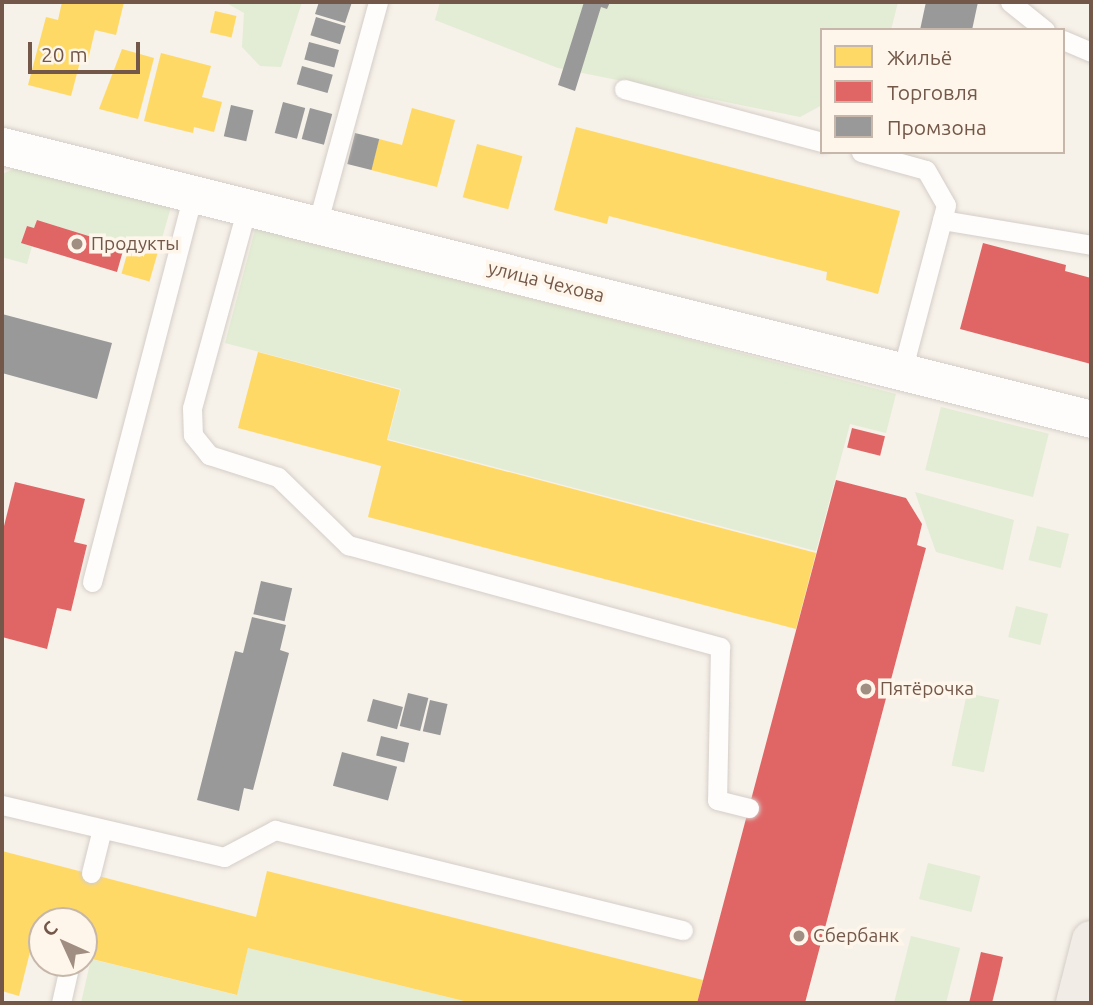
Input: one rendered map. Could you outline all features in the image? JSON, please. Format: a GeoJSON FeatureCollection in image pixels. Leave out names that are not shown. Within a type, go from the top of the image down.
{"type":"FeatureCollection","features":[{"type":"Feature","properties":{"kind":"main road"},"geometry":{"type":"LineString","coordinates":[[1075,1003],[1091,940]]}},
{"type":"Feature","properties":{"kind":"street","name":"улица Чехова"},"geometry":{"type":"LineString","coordinates":[[2,146],[1091,419]]}},
{"type":"Feature","properties":{"kind":"lane"},"geometry":{"type":"LineString","coordinates":[[317,225],[378,2]]}},
{"type":"Feature","properties":{"kind":"lane"},"geometry":{"type":"LineString","coordinates":[[1010,2],[1042,28]]}},
{"type":"Feature","properties":{"kind":"lane"},"geometry":{"type":"LineString","coordinates":[[1065,41],[1091,52]]}},
{"type":"Feature","properties":{"kind":"lane"},"geometry":{"type":"LineString","coordinates":[[624,89],[820,141]]}},
{"type":"Feature","properties":{"kind":"lane"},"geometry":{"type":"LineString","coordinates":[[868,154],[926,170],[946,205],[902,372]]}},
{"type":"Feature","properties":{"kind":"lane"},"geometry":{"type":"LineString","coordinates":[[92,582],[193,194]]}},
{"type":"Feature","properties":{"kind":"lane"},"geometry":{"type":"LineString","coordinates":[[247,207],[192,408],[192,435],[209,455],[278,477],[348,545],[720,647],[717,800],[749,808]]}},
{"type":"Feature","properties":{"kind":"lane"},"geometry":{"type":"LineString","coordinates":[[942,219],[1091,245]]}},
{"type":"Feature","properties":{"kind":"lane"},"geometry":{"type":"LineString","coordinates":[[2,805],[224,858],[275,830],[683,929]]}},
{"type":"Feature","properties":{"kind":"lane"},"geometry":{"type":"LineString","coordinates":[[91,873],[102,829]]}},
{"type":"Feature","properties":{"kind":"lane"},"geometry":{"type":"LineString","coordinates":[[61,1003],[67,977]]}},
{"type":"Feature","properties":{"kind":"green space"},"geometry":{"type":"Polygon","coordinates":[[[225,2],[302,2],[281,67],[260,66],[242,47],[244,13],[225,2]]]}},
{"type":"Feature","properties":{"kind":"green space"},"geometry":{"type":"Polygon","coordinates":[[[440,2],[898,2],[892,28],[820,28],[820,106],[800,117],[558,68],[435,20],[440,2]]]}},
{"type":"Feature","properties":{"kind":"green space"},"geometry":{"type":"Polygon","coordinates":[[[19,167],[171,207],[160,245],[132,237],[130,248],[124,247],[37,220],[34,228],[27,226],[21,242],[32,246],[27,264],[2,257],[2,174],[19,167]]]}},
{"type":"Feature","properties":{"kind":"green space"},"geometry":{"type":"Polygon","coordinates":[[[256,226],[896,394],[886,433],[850,424],[816,551],[388,439],[401,389],[225,343],[256,226]]]}},
{"type":"Feature","properties":{"kind":"green space"},"geometry":{"type":"Polygon","coordinates":[[[941,407],[1049,434],[1033,497],[925,470],[941,407]]]}},
{"type":"Feature","properties":{"kind":"green space"},"geometry":{"type":"Polygon","coordinates":[[[915,492],[1014,520],[1003,570],[936,552],[915,492]]]}},
{"type":"Feature","properties":{"kind":"green space"},"geometry":{"type":"Polygon","coordinates":[[[1037,526],[1069,534],[1061,568],[1029,560],[1037,526]]]}},
{"type":"Feature","properties":{"kind":"green space"},"geometry":{"type":"Polygon","coordinates":[[[1016,606],[1048,614],[1040,645],[1008,637],[1016,606]]]}},
{"type":"Feature","properties":{"kind":"green space"},"geometry":{"type":"Polygon","coordinates":[[[967,693],[999,700],[984,772],[952,765],[967,693]]]}},
{"type":"Feature","properties":{"kind":"green space"},"geometry":{"type":"Polygon","coordinates":[[[928,863],[980,876],[971,912],[919,899],[928,863]]]}},
{"type":"Feature","properties":{"kind":"green space"},"geometry":{"type":"Polygon","coordinates":[[[911,936],[960,948],[946,1003],[894,1003],[911,936]]]}},
{"type":"Feature","properties":{"kind":"green space"},"geometry":{"type":"Polygon","coordinates":[[[248,948],[472,1003],[81,1003],[87,977],[98,977],[98,961],[236,995],[248,948]]]}},
{"type":"Feature","properties":{"kind":"building: Жильё"},"geometry":{"type":"Polygon","coordinates":[[[62,2],[124,2],[116,35],[95,30],[88,60],[81,58],[71,96],[28,85],[46,17],[58,20],[62,2]]]}},
{"type":"Feature","properties":{"kind":"building: Жильё"},"geometry":{"type":"Polygon","coordinates":[[[215,11],[236,16],[231,37],[210,32],[215,11]]]}},
{"type":"Feature","properties":{"kind":"building: Жильё"},"geometry":{"type":"Polygon","coordinates":[[[122,49],[154,58],[138,119],[99,109],[122,49]]]}},
{"type":"Feature","properties":{"kind":"building: Жильё"},"geometry":{"type":"Polygon","coordinates":[[[161,53],[211,66],[202,97],[222,102],[214,132],[194,127],[193,133],[144,121],[161,53]]]}},
{"type":"Feature","properties":{"kind":"building: Жильё"},"geometry":{"type":"Polygon","coordinates":[[[412,108],[455,120],[437,187],[371,170],[379,139],[402,145],[412,108]]]}},
{"type":"Feature","properties":{"kind":"building: Жильё"},"geometry":{"type":"Polygon","coordinates":[[[576,127],[900,211],[878,294],[826,280],[827,272],[609,216],[607,224],[554,210],[576,127]]]}},
{"type":"Feature","properties":{"kind":"building: Жильё"},"geometry":{"type":"Polygon","coordinates":[[[477,144],[522,156],[508,209],[463,197],[477,144]]]}},
{"type":"Feature","properties":{"kind":"building: Жильё"},"geometry":{"type":"Polygon","coordinates":[[[132,237],[160,245],[149,282],[122,274],[132,237]]]}},
{"type":"Feature","properties":{"kind":"building: Жильё"},"geometry":{"type":"Polygon","coordinates":[[[258,352],[400,390],[387,440],[816,553],[796,629],[368,517],[381,466],[238,428],[258,352]]]}},
{"type":"Feature","properties":{"kind":"building: Жильё"},"geometry":{"type":"Polygon","coordinates":[[[2,851],[256,917],[267,871],[703,980],[697,1003],[472,1003],[248,948],[237,995],[98,960],[98,907],[28,907],[28,960],[19,996],[2,991],[2,851]]]}},
{"type":"Feature","properties":{"kind":"building: Торговля"},"geometry":{"type":"Polygon","coordinates":[[[37,220],[124,247],[117,272],[21,243],[27,226],[34,228],[37,220]]]}},
{"type":"Feature","properties":{"kind":"building: Торговля"},"geometry":{"type":"Polygon","coordinates":[[[983,243],[1066,265],[1065,271],[1091,278],[1091,364],[960,329],[983,243]]]}},
{"type":"Feature","properties":{"kind":"building: Торговля"},"geometry":{"type":"Polygon","coordinates":[[[852,428],[885,436],[880,456],[847,447],[852,428]]]}},
{"type":"Feature","properties":{"kind":"building: Торговля"},"geometry":{"type":"Polygon","coordinates":[[[836,480],[906,498],[922,524],[917,545],[926,548],[805,1003],[697,1003],[836,480]]]}},
{"type":"Feature","properties":{"kind":"building: Торговля"},"geometry":{"type":"Polygon","coordinates":[[[15,482],[85,499],[74,542],[87,545],[71,611],[57,608],[47,649],[2,637],[2,534],[15,482]]]}},
{"type":"Feature","properties":{"kind":"building: Торговля"},"geometry":{"type":"Polygon","coordinates":[[[981,952],[1003,957],[998,979],[992,1003],[969,1003],[981,952]]]}},
{"type":"Feature","properties":{"kind":"building: Промзона"},"geometry":{"type":"Polygon","coordinates":[[[319,2],[352,2],[345,23],[315,14],[319,2]]]}},
{"type":"Feature","properties":{"kind":"building: Промзона"},"geometry":{"type":"Polygon","coordinates":[[[584,2],[610,2],[607,9],[601,7],[575,91],[558,85],[584,2]]]}},
{"type":"Feature","properties":{"kind":"building: Промзона"},"geometry":{"type":"Polygon","coordinates":[[[926,2],[978,2],[972,28],[920,28],[926,2]]]}},
{"type":"Feature","properties":{"kind":"building: Промзона"},"geometry":{"type":"Polygon","coordinates":[[[316,17],[346,26],[340,44],[310,35],[316,17]]]}},
{"type":"Feature","properties":{"kind":"building: Промзона"},"geometry":{"type":"Polygon","coordinates":[[[309,42],[339,50],[334,67],[304,59],[309,42]]]}},
{"type":"Feature","properties":{"kind":"building: Промзона"},"geometry":{"type":"Polygon","coordinates":[[[302,66],[333,75],[328,93],[297,84],[302,66]]]}},
{"type":"Feature","properties":{"kind":"building: Промзона"},"geometry":{"type":"Polygon","coordinates":[[[283,102],[305,108],[297,139],[275,133],[283,102]]]}},
{"type":"Feature","properties":{"kind":"building: Промзона"},"geometry":{"type":"Polygon","coordinates":[[[231,105],[253,110],[246,141],[224,136],[231,105]]]}},
{"type":"Feature","properties":{"kind":"building: Промзона"},"geometry":{"type":"Polygon","coordinates":[[[310,108],[332,114],[324,145],[302,139],[310,108]]]}},
{"type":"Feature","properties":{"kind":"building: Промзона"},"geometry":{"type":"Polygon","coordinates":[[[355,133],[379,139],[372,170],[347,164],[355,133]]]}},
{"type":"Feature","properties":{"kind":"building: Промзона"},"geometry":{"type":"Polygon","coordinates":[[[2,314],[112,343],[97,399],[2,373],[2,314]]]}},
{"type":"Feature","properties":{"kind":"building: Промзона"},"geometry":{"type":"Polygon","coordinates":[[[261,581],[292,588],[285,621],[253,614],[261,581]]]}},
{"type":"Feature","properties":{"kind":"building: Промзона"},"geometry":{"type":"Polygon","coordinates":[[[252,617],[286,625],[280,650],[289,653],[253,790],[244,788],[239,811],[197,800],[235,651],[243,653],[252,617]]]}},
{"type":"Feature","properties":{"kind":"building: Промзона"},"geometry":{"type":"Polygon","coordinates":[[[408,693],[428,698],[420,731],[400,726],[408,693]]]}},
{"type":"Feature","properties":{"kind":"building: Промзона"},"geometry":{"type":"Polygon","coordinates":[[[373,699],[403,707],[397,729],[367,721],[373,699]]]}},
{"type":"Feature","properties":{"kind":"building: Промзона"},"geometry":{"type":"Polygon","coordinates":[[[430,700],[448,704],[440,735],[423,731],[430,700]]]}},
{"type":"Feature","properties":{"kind":"building: Промзона"},"geometry":{"type":"Polygon","coordinates":[[[381,736],[409,743],[404,762],[376,755],[381,736]]]}},
{"type":"Feature","properties":{"kind":"building: Промзона"},"geometry":{"type":"Polygon","coordinates":[[[342,752],[397,767],[388,801],[333,786],[342,752]]]}},
{"type":"Feature","properties":{"kind":"place","name":"Продукты"},"geometry":{"type":"Point","coordinates":[77,244]}},
{"type":"Feature","properties":{"kind":"place","name":"Пятёрочка"},"geometry":{"type":"Point","coordinates":[866,689]}},
{"type":"Feature","properties":{"kind":"place","name":"Сбербанк"},"geometry":{"type":"Point","coordinates":[799,936]}}]}
